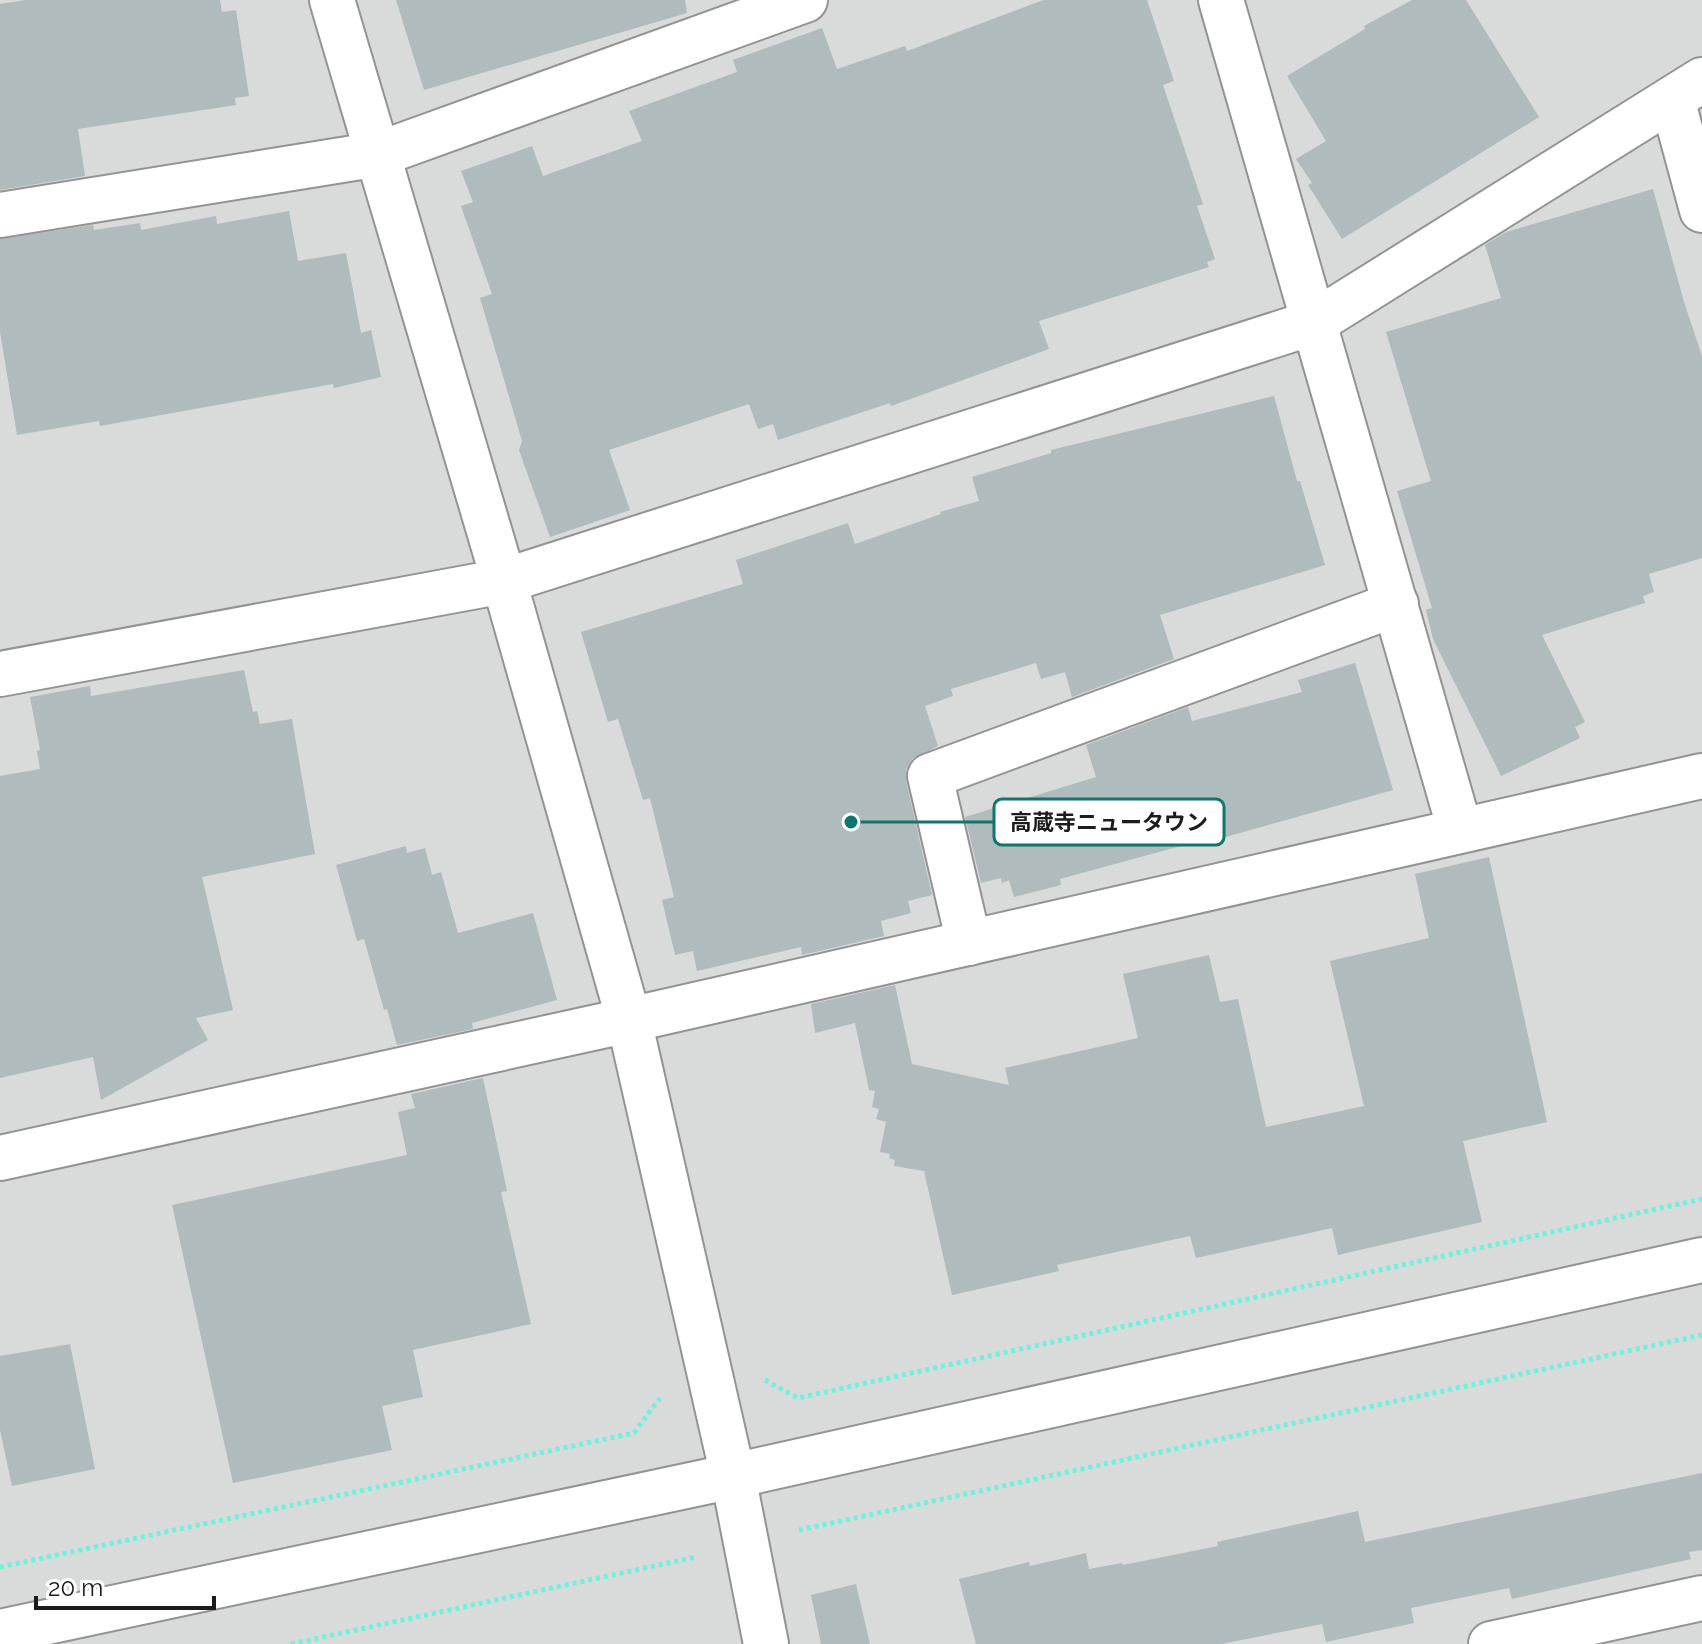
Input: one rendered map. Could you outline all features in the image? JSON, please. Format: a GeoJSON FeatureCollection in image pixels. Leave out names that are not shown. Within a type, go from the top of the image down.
{"type":"FeatureCollection","features":[{"type":"Feature","properties":{"kind":"street"},"geometry":{"type":"LineString","coordinates":[[332,0],[504,581],[629,1020],[733,1476],[766,1644]]}},
{"type":"Feature","properties":{"kind":"street"},"geometry":{"type":"LineString","coordinates":[[0,215],[379,154],[805,0]]}},
{"type":"Feature","properties":{"kind":"street"},"geometry":{"type":"LineString","coordinates":[[1221,0],[1460,830]]}},
{"type":"Feature","properties":{"kind":"street"},"geometry":{"type":"LineString","coordinates":[[0,674],[504,581],[1315,322],[1687,90],[1702,210]]}},
{"type":"Feature","properties":{"kind":"street"},"geometry":{"type":"LineString","coordinates":[[969,943],[930,776],[1396,604]]}},
{"type":"Feature","properties":{"kind":"street"},"geometry":{"type":"LineString","coordinates":[[0,1158],[629,1020],[1702,776]]}},
{"type":"Feature","properties":{"kind":"street"},"geometry":{"type":"LineString","coordinates":[[0,1632],[733,1476],[1702,1260]]}},
{"type":"Feature","properties":{"kind":"street"},"geometry":{"type":"LineString","coordinates":[[1491,1644],[1702,1598]]}},
{"type":"Feature","properties":{"kind":"path"},"geometry":{"type":"LineString","coordinates":[[757,1376],[798,1398],[1702,1199]]}},
{"type":"Feature","properties":{"kind":"path"},"geometry":{"type":"LineString","coordinates":[[291,1644],[657,1566],[831,1523],[1702,1335]]}},
{"type":"Feature","properties":{"kind":"path"},"geometry":{"type":"LineString","coordinates":[[0,1567],[634,1433],[665,1392]]}},
{"type":"Feature","properties":{"kind":"shaded area"},"geometry":{"type":"Polygon","coordinates":[[[0,0],[1702,0],[1702,1644],[0,1644],[0,0]]]}},
{"type":"Feature","properties":{"kind":"building"},"geometry":{"type":"Polygon","coordinates":[[[26,0],[220,0],[222,12],[236,10],[249,96],[235,98],[236,105],[78,129],[85,176],[0,190],[0,4],[26,0]]]}},
{"type":"Feature","properties":{"kind":"building"},"geometry":{"type":"Polygon","coordinates":[[[396,0],[685,0],[687,13],[424,90],[396,0]]]}},
{"type":"Feature","properties":{"kind":"building"},"geometry":{"type":"Polygon","coordinates":[[[1043,0],[1147,0],[1174,81],[1163,85],[1203,204],[1197,206],[1215,259],[1207,262],[1209,267],[1039,321],[1049,349],[891,406],[890,403],[778,440],[773,424],[758,429],[749,404],[609,450],[630,510],[550,537],[519,450],[522,441],[480,298],[492,294],[461,206],[473,202],[461,171],[532,146],[543,176],[642,141],[629,111],[737,72],[733,60],[822,28],[837,69],[905,46],[907,51],[1043,0]]]}},
{"type":"Feature","properties":{"kind":"building"},"geometry":{"type":"Polygon","coordinates":[[[1412,0],[1466,0],[1539,117],[1342,239],[1308,185],[1312,183],[1296,159],[1326,141],[1287,76],[1365,29],[1364,26],[1412,0]]]}},
{"type":"Feature","properties":{"kind":"building"},"geometry":{"type":"Polygon","coordinates":[[[1653,189],[1702,356],[1702,558],[1649,574],[1654,592],[1643,596],[1645,603],[1542,635],[1585,722],[1575,727],[1580,738],[1501,776],[1433,639],[1426,610],[1432,608],[1397,491],[1431,481],[1386,332],[1501,298],[1485,245],[1506,232],[1653,189]]]}},
{"type":"Feature","properties":{"kind":"building"},"geometry":{"type":"Polygon","coordinates":[[[289,211],[298,261],[346,253],[361,333],[371,330],[381,377],[334,388],[333,384],[100,426],[99,421],[17,435],[0,332],[0,239],[93,225],[94,230],[140,223],[141,230],[216,216],[217,224],[289,211]]]}},
{"type":"Feature","properties":{"kind":"building"},"geometry":{"type":"Polygon","coordinates":[[[1274,396],[1297,481],[1300,481],[1325,565],[1160,615],[1174,659],[1072,697],[1065,672],[1041,679],[1036,663],[951,689],[953,696],[925,706],[938,746],[912,759],[906,769],[906,781],[932,895],[908,901],[911,913],[881,921],[884,936],[802,955],[801,947],[697,971],[693,951],[675,955],[662,900],[674,897],[650,798],[643,800],[618,719],[608,722],[581,632],[743,584],[736,560],[848,523],[855,544],[979,501],[972,477],[1051,453],[1051,450],[1274,396]]]}},
{"type":"Feature","properties":{"kind":"building"},"geometry":{"type":"Polygon","coordinates":[[[1355,663],[1393,790],[1060,879],[1061,885],[1014,897],[1009,880],[1002,883],[1001,878],[981,883],[965,817],[1096,777],[1086,745],[1188,707],[1192,721],[1302,692],[1298,680],[1355,663]]]}},
{"type":"Feature","properties":{"kind":"building"},"geometry":{"type":"Polygon","coordinates":[[[244,670],[253,712],[257,711],[260,724],[292,719],[315,854],[202,877],[233,1010],[196,1018],[208,1040],[101,1100],[93,1057],[0,1078],[0,776],[40,769],[37,751],[40,750],[30,697],[90,686],[91,696],[244,670]]]}},
{"type":"Feature","properties":{"kind":"building"},"geometry":{"type":"Polygon","coordinates":[[[406,846],[407,853],[425,848],[432,875],[441,872],[458,933],[533,913],[557,1000],[472,1023],[473,1029],[397,1045],[364,939],[357,941],[336,865],[406,846]]]}},
{"type":"Feature","properties":{"kind":"building"},"geometry":{"type":"Polygon","coordinates":[[[1489,857],[1547,1122],[1463,1141],[1482,1222],[1338,1255],[1332,1228],[1196,1258],[1190,1236],[1057,1265],[1059,1271],[952,1295],[924,1171],[894,1166],[895,1160],[889,1158],[890,1154],[880,1152],[886,1122],[876,1119],[879,1109],[872,1107],[875,1091],[869,1090],[855,1023],[815,1033],[811,1004],[895,985],[912,1064],[1009,1085],[1005,1068],[1138,1038],[1123,974],[1209,955],[1220,1002],[1238,999],[1266,1127],[1364,1106],[1330,961],[1429,938],[1415,874],[1489,857]]]}},
{"type":"Feature","properties":{"kind":"building"},"geometry":{"type":"Polygon","coordinates":[[[483,1078],[507,1191],[501,1192],[531,1324],[413,1350],[423,1397],[382,1406],[392,1450],[233,1483],[172,1205],[407,1155],[398,1112],[415,1108],[411,1094],[483,1078]]]}},
{"type":"Feature","properties":{"kind":"building"},"geometry":{"type":"Polygon","coordinates":[[[70,1344],[95,1469],[12,1486],[0,1430],[0,1356],[70,1344]]]}},
{"type":"Feature","properties":{"kind":"building"},"geometry":{"type":"Polygon","coordinates":[[[1702,1473],[1702,1550],[1689,1552],[1691,1559],[1512,1599],[1509,1588],[1411,1608],[1414,1623],[1326,1642],[1322,1624],[1221,1644],[976,1644],[959,1579],[1029,1562],[1030,1566],[1086,1553],[1089,1569],[1123,1565],[1218,1546],[1217,1542],[1358,1511],[1365,1542],[1702,1473]]]}},
{"type":"Feature","properties":{"kind":"building"},"geometry":{"type":"Polygon","coordinates":[[[856,1584],[870,1644],[821,1644],[811,1595],[856,1584]]]}},
{"type":"Feature","properties":{"kind":"place","name":"高蔵寺ニュータウン"},"geometry":{"type":"Point","coordinates":[851,822]}}]}
